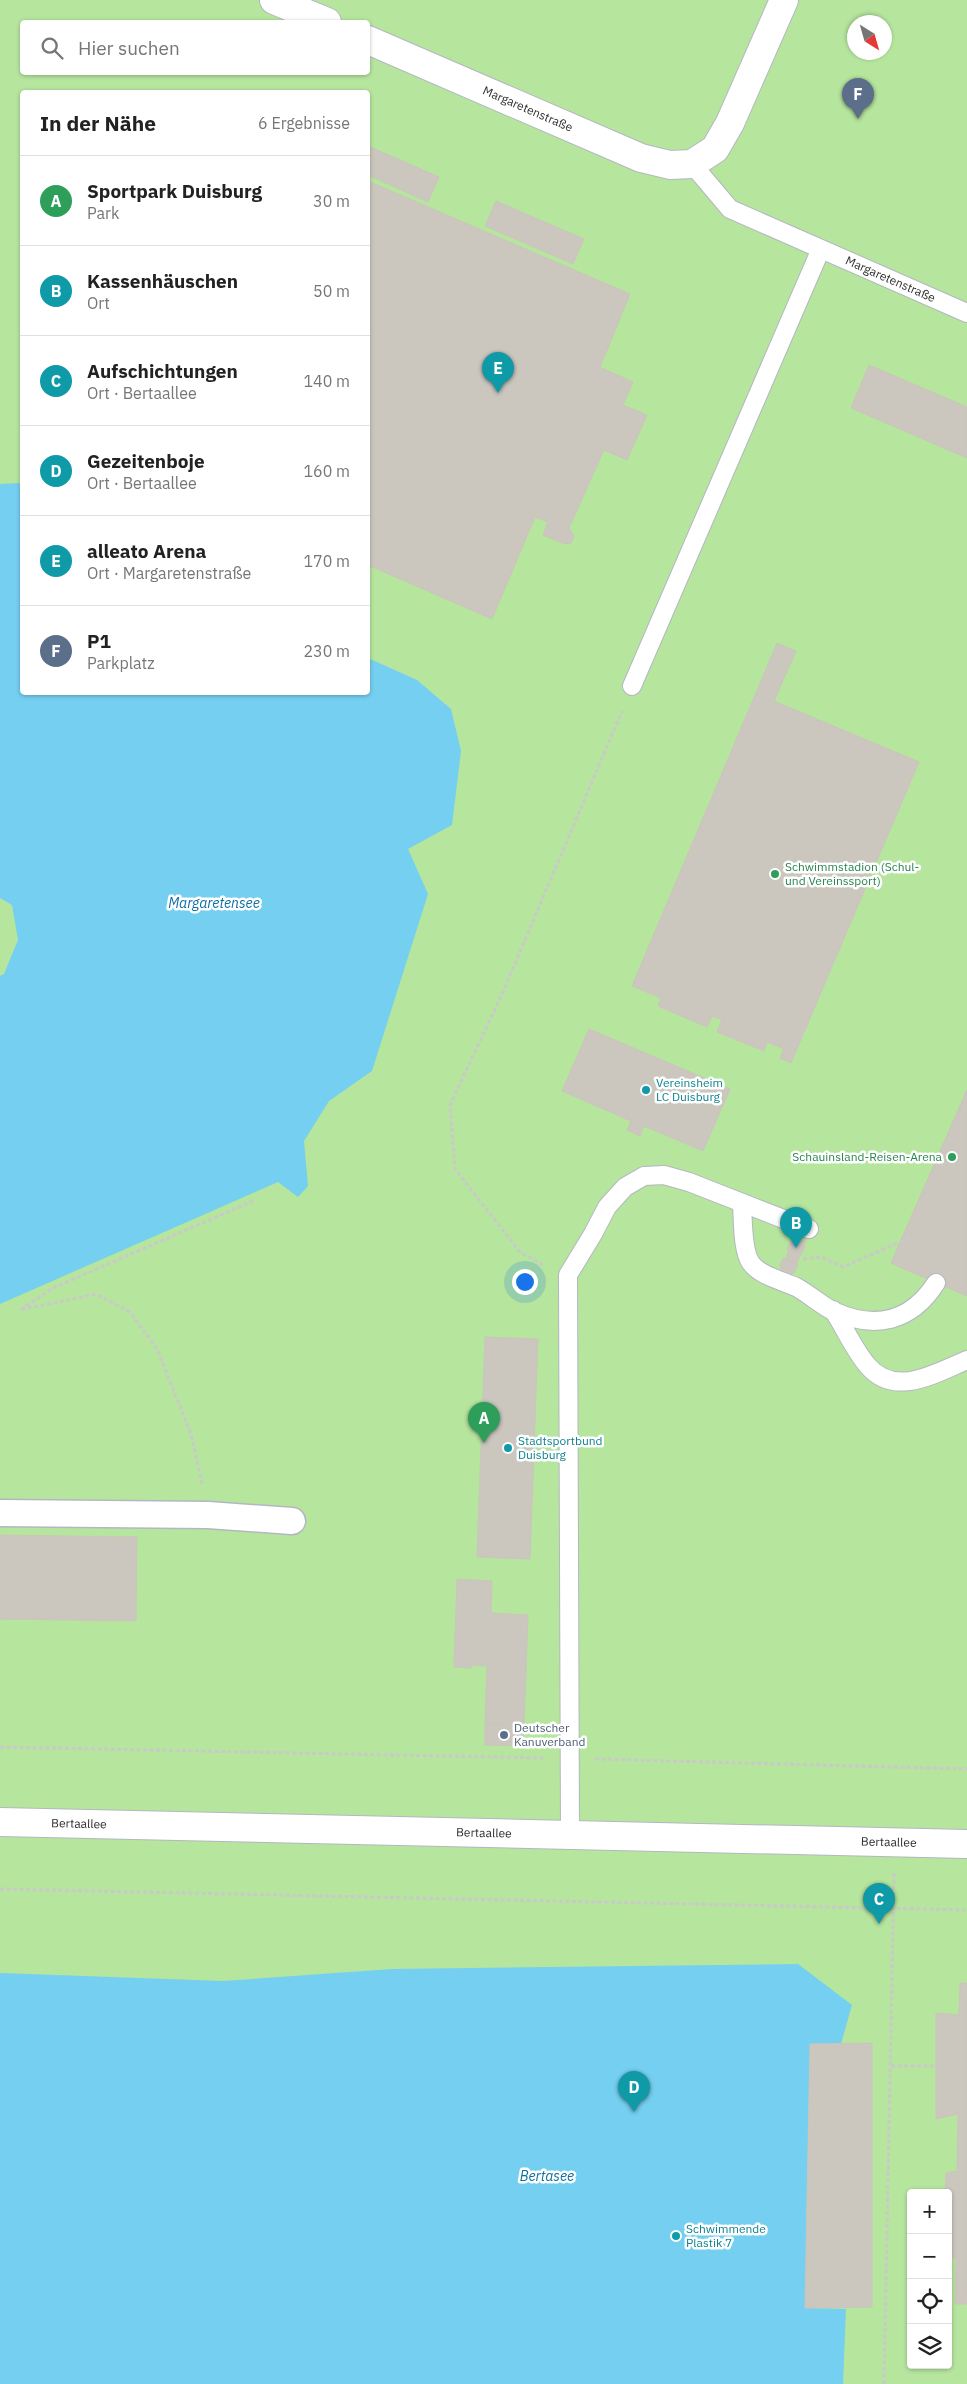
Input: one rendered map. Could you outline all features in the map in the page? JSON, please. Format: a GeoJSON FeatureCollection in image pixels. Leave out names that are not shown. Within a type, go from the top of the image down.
{"type":"FeatureCollection","features":[{"type":"Feature","properties":{"kind":"street"},"geometry":{"type":"LineString","coordinates":[[274,0],[321,20]]}},
{"type":"Feature","properties":{"kind":"street"},"geometry":{"type":"LineString","coordinates":[[692,164],[715,149],[730,123],[784,0]]}},
{"type":"Feature","properties":{"kind":"street","name":"Margaretenstraße"},"geometry":{"type":"LineString","coordinates":[[370,41],[641,158],[670,164],[692,164]]}},
{"type":"Feature","properties":{"kind":"street"},"geometry":{"type":"LineString","coordinates":[[0,1513],[208,1515],[292,1521]]}},
{"type":"Feature","properties":{"kind":"street","name":"Bertaallee"},"geometry":{"type":"LineString","coordinates":[[0,1822],[967,1844]]}},
{"type":"Feature","properties":{"kind":"lane","name":"Margaretenstraße"},"geometry":{"type":"LineString","coordinates":[[692,164],[730,209],[967,313]]}},
{"type":"Feature","properties":{"kind":"lane"},"geometry":{"type":"LineString","coordinates":[[632,686],[820,250]]}},
{"type":"Feature","properties":{"kind":"lane"},"geometry":{"type":"LineString","coordinates":[[570,1836],[568,1275],[607,1207],[625,1187],[644,1176],[664,1175],[673,1177],[809,1228]]}},
{"type":"Feature","properties":{"kind":"lane"},"geometry":{"type":"LineString","coordinates":[[742,1203],[747,1256],[752,1264],[832,1310],[858,1320],[891,1318],[908,1313],[920,1303],[936,1283]]}},
{"type":"Feature","properties":{"kind":"lane"},"geometry":{"type":"LineString","coordinates":[[832,1310],[868,1366],[889,1380],[904,1383],[918,1380],[967,1360]]}},
{"type":"Feature","properties":{"kind":"path"},"geometry":{"type":"LineString","coordinates":[[567,1300],[558,1273],[520,1252],[455,1169],[450,1105],[503,992],[632,686]]}},
{"type":"Feature","properties":{"kind":"path"},"geometry":{"type":"LineString","coordinates":[[208,1515],[191,1434],[157,1349],[130,1312],[96,1294],[20,1310],[53,1288],[253,1201]]}},
{"type":"Feature","properties":{"kind":"path"},"geometry":{"type":"LineString","coordinates":[[873,1253],[909,1238]]}},
{"type":"Feature","properties":{"kind":"path"},"geometry":{"type":"LineString","coordinates":[[0,1747],[967,1768]]}},
{"type":"Feature","properties":{"kind":"path"},"geometry":{"type":"LineString","coordinates":[[0,1889],[967,1910]]}},
{"type":"Feature","properties":{"kind":"path"},"geometry":{"type":"LineString","coordinates":[[884,2384],[894,1908]]}},
{"type":"Feature","properties":{"kind":"path"},"geometry":{"type":"LineString","coordinates":[[890,2066],[936,2066]]}},
{"type":"Feature","properties":{"kind":"green space"},"geometry":{"type":"Polygon","coordinates":[[[0,0],[967,0],[967,2384],[0,2384],[0,0]]]}},
{"type":"Feature","properties":{"kind":"water","name":"Margaretensee"},"geometry":{"type":"Polygon","coordinates":[[[20,483],[20,695],[370,695],[370,659],[417,680],[451,709],[461,751],[452,825],[408,849],[428,894],[372,1071],[329,1101],[304,1141],[308,1186],[298,1197],[278,1182],[0,1304],[0,976],[4,974],[18,940],[12,905],[0,898],[0,484],[20,483]]]}},
{"type":"Feature","properties":{"kind":"water","name":"Bertasee"},"geometry":{"type":"Polygon","coordinates":[[[798,1964],[852,2005],[841,2044],[810,2044],[805,2308],[846,2309],[843,2384],[0,2384],[0,1973],[223,1981],[392,1969],[798,1964]]]}},
{"type":"Feature","properties":{"kind":"building"},"geometry":{"type":"Polygon","coordinates":[[[370,147],[439,177],[428,202],[370,176],[370,147]]]}},
{"type":"Feature","properties":{"kind":"building"},"geometry":{"type":"Polygon","coordinates":[[[370,182],[630,294],[600,367],[633,382],[623,405],[647,415],[627,460],[604,450],[569,528],[574,536],[571,543],[565,544],[543,535],[548,522],[535,517],[492,619],[370,566],[370,182]]]}},
{"type":"Feature","properties":{"kind":"building"},"geometry":{"type":"Polygon","coordinates":[[[496,201],[584,239],[573,264],[485,226],[496,201]]]}},
{"type":"Feature","properties":{"kind":"building"},"geometry":{"type":"Polygon","coordinates":[[[869,365],[967,407],[967,458],[851,408],[869,365]]]}},
{"type":"Feature","properties":{"kind":"building","name":"Schwimmstadion (Schul- und Vereinssport)"},"geometry":{"type":"Polygon","coordinates":[[[777,643],[796,651],[774,701],[919,762],[791,1063],[780,1058],[784,1049],[767,1042],[764,1051],[717,1032],[722,1020],[712,1016],[707,1027],[658,1006],[661,998],[632,986],[777,643]]]}},
{"type":"Feature","properties":{"kind":"building","name":"Vereinsheim LC Duisburg"},"geometry":{"type":"Polygon","coordinates":[[[589,1029],[730,1089],[703,1151],[644,1126],[640,1136],[627,1130],[631,1121],[562,1091],[589,1029]]]}},
{"type":"Feature","properties":{"kind":"building","name":"Schauinsland-Reisen-Arena"},"geometry":{"type":"Polygon","coordinates":[[[967,1090],[967,1296],[891,1263],[967,1090]]]}},
{"type":"Feature","properties":{"kind":"building","name":"Schauinsland-Reisen-Arena"},"geometry":{"type":"Polygon","coordinates":[[[967,1090],[967,1296],[891,1263],[967,1090]]]}},
{"type":"Feature","properties":{"kind":"building"},"geometry":{"type":"Polygon","coordinates":[[[794,1237],[806,1242],[791,1276],[780,1272],[794,1237]]]}},
{"type":"Feature","properties":{"kind":"building"},"geometry":{"type":"Polygon","coordinates":[[[791,1241],[805,1247],[801,1255],[787,1249],[791,1241]]]}},
{"type":"Feature","properties":{"kind":"building"},"geometry":{"type":"Polygon","coordinates":[[[783,1258],[798,1264],[794,1273],[780,1267],[783,1258]]]}},
{"type":"Feature","properties":{"kind":"building","name":"Stadtsportbund Duisburg"},"geometry":{"type":"Polygon","coordinates":[[[485,1337],[538,1339],[530,1559],[477,1557],[485,1337]]]}},
{"type":"Feature","properties":{"kind":"building"},"geometry":{"type":"Polygon","coordinates":[[[0,1535],[137,1537],[136,1621],[0,1619],[0,1535]]]}},
{"type":"Feature","properties":{"kind":"building"},"geometry":{"type":"Polygon","coordinates":[[[457,1579],[492,1581],[491,1613],[528,1615],[524,1725],[485,1724],[487,1666],[472,1665],[472,1668],[454,1667],[457,1579]]]}},
{"type":"Feature","properties":{"kind":"building","name":"Deutscher Kanuverband"},"geometry":{"type":"Polygon","coordinates":[[[485,1724],[524,1725],[523,1746],[485,1745],[485,1724]]]}},
{"type":"Feature","properties":{"kind":"building"},"geometry":{"type":"Polygon","coordinates":[[[960,1983],[967,1983],[967,2304],[955,2304],[956,2258],[952,2258],[952,2189],[945,2189],[946,2173],[957,2171],[958,2114],[936,2119],[936,2013],[959,2015],[960,1983]]]}},
{"type":"Feature","properties":{"kind":"building"},"geometry":{"type":"Polygon","coordinates":[[[872,2043],[872,2307],[805,2308],[810,2044],[872,2043]]]}},
{"type":"Feature","properties":{"kind":"place","name":"P1"},"geometry":{"type":"Point","coordinates":[858,119]}},
{"type":"Feature","properties":{"kind":"place","name":"alleato Arena"},"geometry":{"type":"Point","coordinates":[498,393]}},
{"type":"Feature","properties":{"kind":"place","name":"Schwimmstadion (Schul- und Vereinssport)"},"geometry":{"type":"Point","coordinates":[775,874]}},
{"type":"Feature","properties":{"kind":"place","name":"Vereinsheim LC Duisburg"},"geometry":{"type":"Point","coordinates":[646,1090]}},
{"type":"Feature","properties":{"kind":"place","name":"Schauinsland-Reisen-Arena"},"geometry":{"type":"Point","coordinates":[952,1157]}},
{"type":"Feature","properties":{"kind":"place","name":"Kassenhäuschen"},"geometry":{"type":"Point","coordinates":[796,1248]}},
{"type":"Feature","properties":{"kind":"place","name":"Sportpark Duisburg"},"geometry":{"type":"Point","coordinates":[484,1443]}},
{"type":"Feature","properties":{"kind":"place","name":"Stadtsportbund Duisburg"},"geometry":{"type":"Point","coordinates":[508,1448]}},
{"type":"Feature","properties":{"kind":"place","name":"Deutscher Kanuverband"},"geometry":{"type":"Point","coordinates":[504,1735]}},
{"type":"Feature","properties":{"kind":"place","name":"Aufschichtungen"},"geometry":{"type":"Point","coordinates":[879,1924]}},
{"type":"Feature","properties":{"kind":"place","name":"Gezeitenboje"},"geometry":{"type":"Point","coordinates":[634,2112]}},
{"type":"Feature","properties":{"kind":"place","name":"Schwimmende Plastik 7"},"geometry":{"type":"Point","coordinates":[676,2236]}}]}
